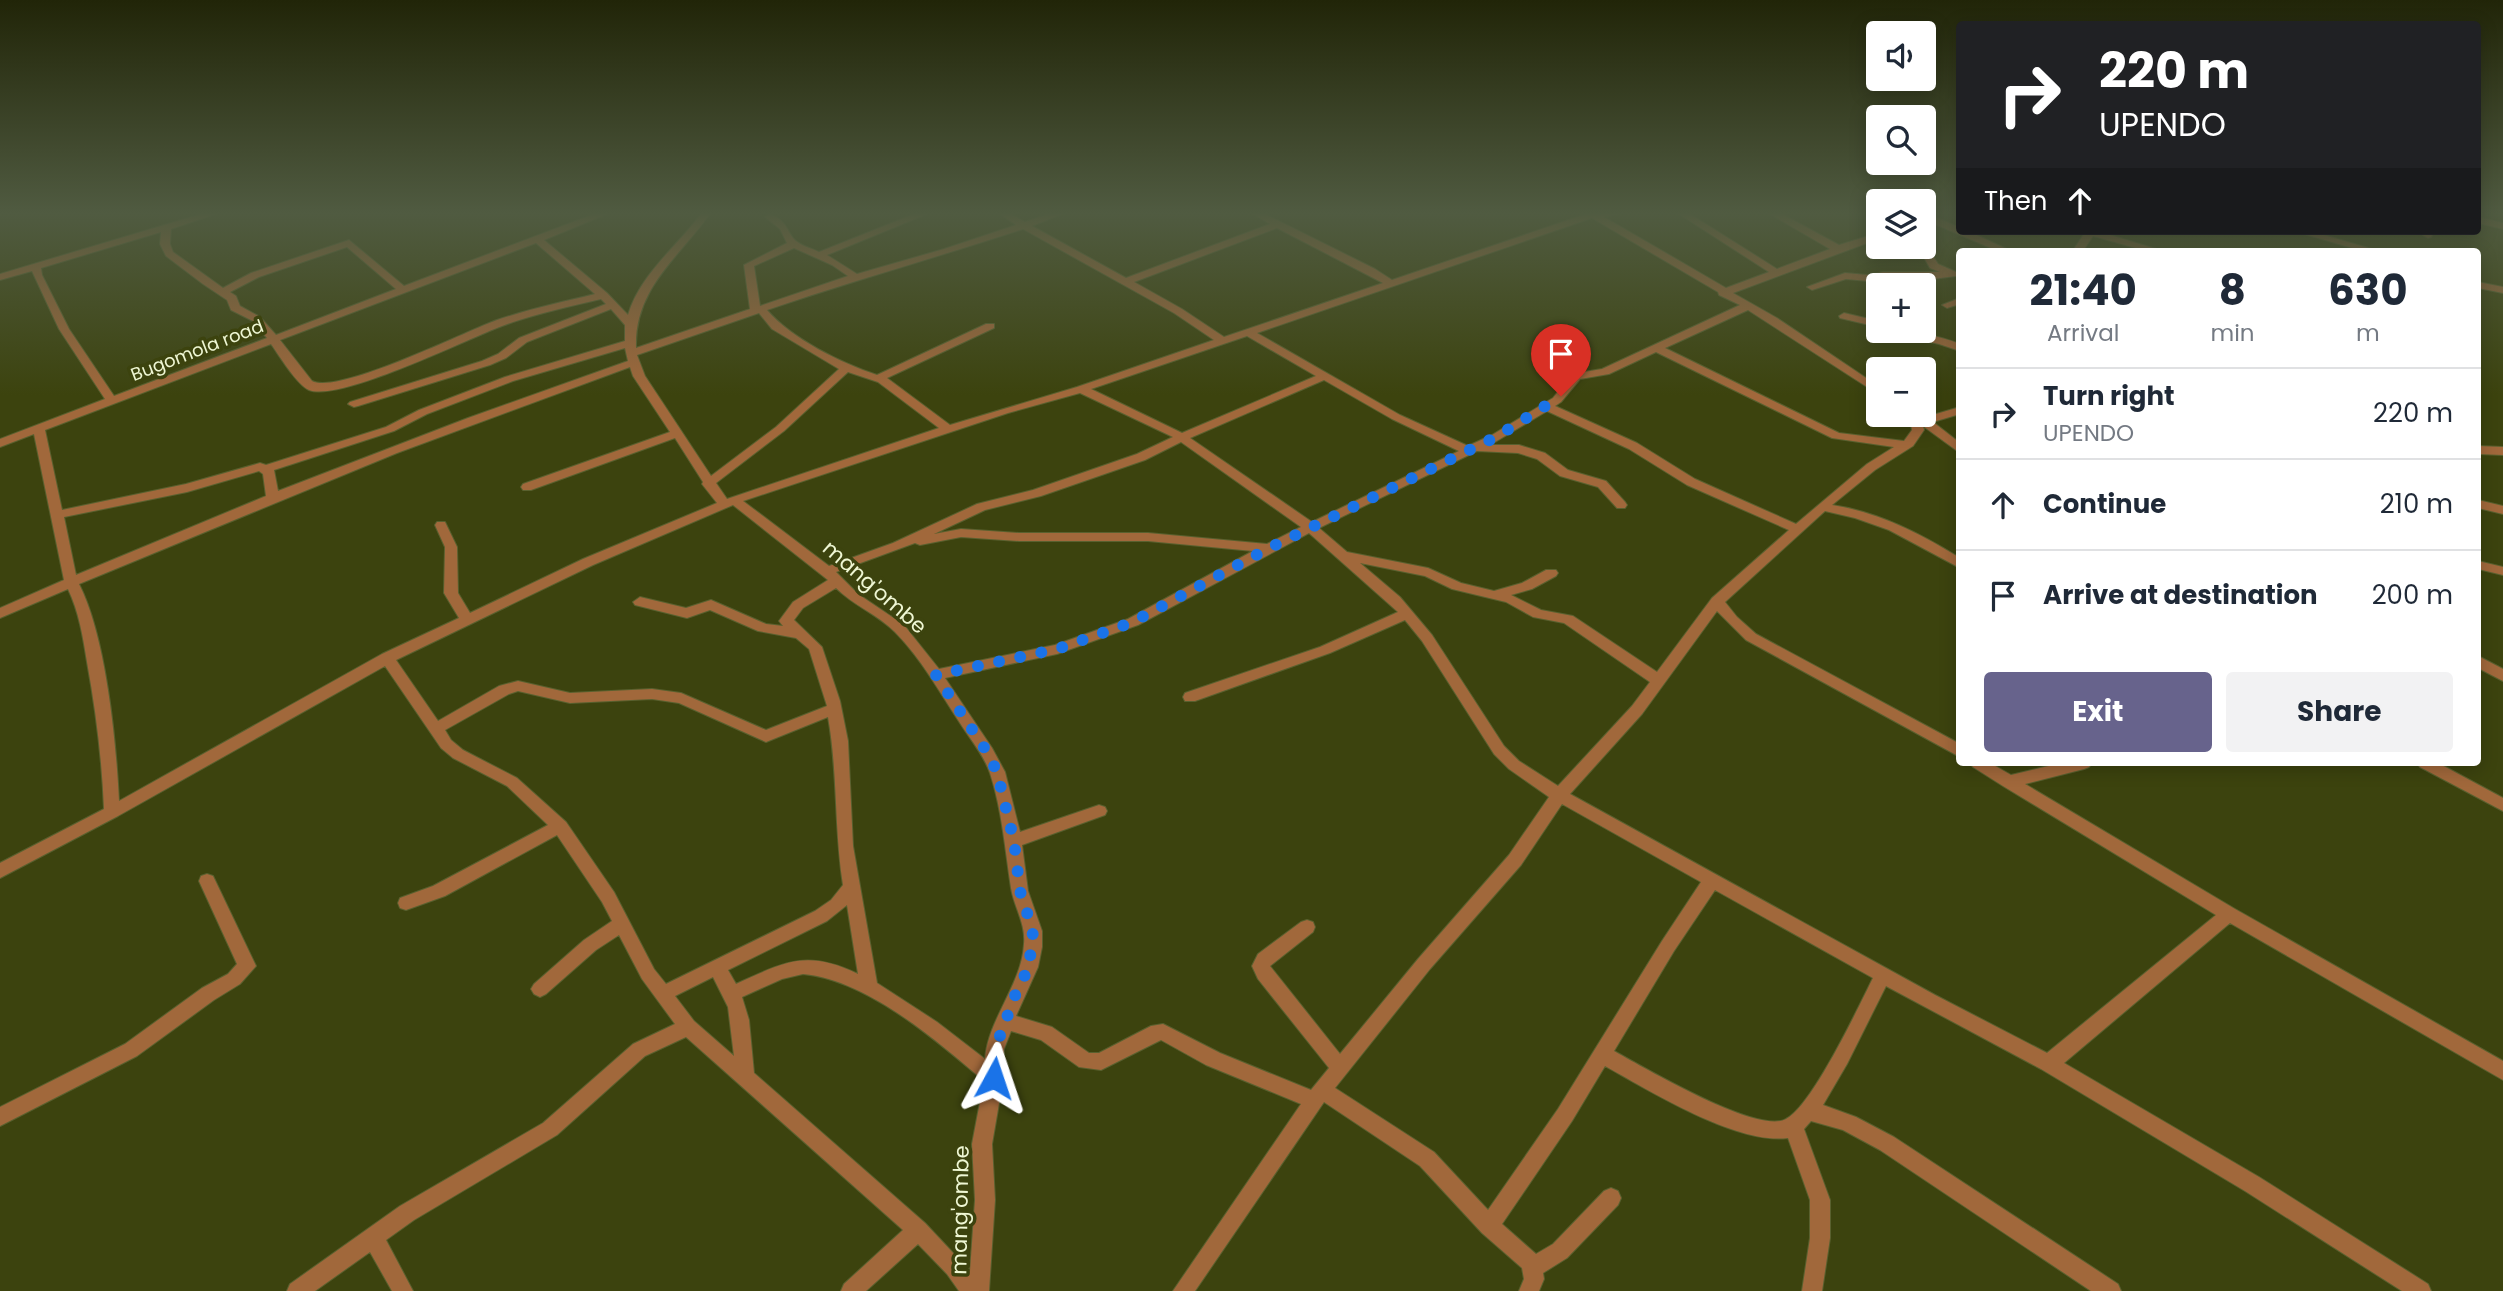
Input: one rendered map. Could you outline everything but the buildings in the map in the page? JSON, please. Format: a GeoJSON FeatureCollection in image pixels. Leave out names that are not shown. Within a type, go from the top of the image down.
{"type":"FeatureCollection","features":[{"type":"Feature","properties":{"kind":"street"},"geometry":{"type":"LineString","coordinates":[[37,274],[64,329],[112,401]]}},
{"type":"Feature","properties":{"kind":"street"},"geometry":{"type":"LineString","coordinates":[[193,274],[234,299],[235,308],[259,321],[308,385],[326,387],[421,356],[513,319],[603,295]]}},
{"type":"Feature","properties":{"kind":"street"},"geometry":{"type":"LineString","coordinates":[[223,292],[259,274]]}},
{"type":"Feature","properties":{"kind":"street"},"geometry":{"type":"LineString","coordinates":[[384,274],[404,291]]}},
{"type":"Feature","properties":{"kind":"street","name":"Bugomola road"},"geometry":{"type":"LineString","coordinates":[[0,443],[448,274]]}},
{"type":"Feature","properties":{"kind":"street"},"geometry":{"type":"LineString","coordinates":[[578,274],[603,295],[629,324]]}},
{"type":"Feature","properties":{"kind":"street"},"geometry":{"type":"LineString","coordinates":[[631,353],[630,315],[658,274]]}},
{"type":"Feature","properties":{"kind":"street"},"geometry":{"type":"LineString","coordinates":[[751,274],[758,310],[776,327],[846,368],[879,378],[949,430]]}},
{"type":"Feature","properties":{"kind":"street"},"geometry":{"type":"LineString","coordinates":[[851,274],[855,277]]}},
{"type":"Feature","properties":{"kind":"street"},"geometry":{"type":"LineString","coordinates":[[0,613],[631,353],[865,274]]}},
{"type":"Feature","properties":{"kind":"street"},"geometry":{"type":"LineString","coordinates":[[1111,274],[1178,311],[1222,340]]}},
{"type":"Feature","properties":{"kind":"street"},"geometry":{"type":"LineString","coordinates":[[1125,282],[1146,274]]}},
{"type":"Feature","properties":{"kind":"street"},"geometry":{"type":"LineString","coordinates":[[1376,274],[1391,284]]}},
{"type":"Feature","properties":{"kind":"street"},"geometry":{"type":"LineString","coordinates":[[0,871],[112,812],[387,658],[589,562],[729,502],[1081,389],[1419,274]]}},
{"type":"Feature","properties":{"kind":"street"},"geometry":{"type":"LineString","coordinates":[[1692,274],[1807,342],[1866,383]]}},
{"type":"Feature","properties":{"kind":"street"},"geometry":{"type":"LineString","coordinates":[[1723,293],[1774,274]]}},
{"type":"Feature","properties":{"kind":"street"},"geometry":{"type":"LineString","coordinates":[[1812,287],[1845,276],[1868,278],[1883,275],[1956,275]]}},
{"type":"Feature","properties":{"kind":"street"},"geometry":{"type":"LineString","coordinates":[[2481,286],[2503,290]]}},
{"type":"Feature","properties":{"kind":"street"},"geometry":{"type":"LineString","coordinates":[[1947,305],[1956,302]]}},
{"type":"Feature","properties":{"kind":"street"},"geometry":{"type":"LineString","coordinates":[[354,404],[486,363],[502,356],[526,338],[612,305]]}},
{"type":"Feature","properties":{"kind":"street"},"geometry":{"type":"LineString","coordinates":[[936,675],[1057,649],[1133,622],[1310,527],[1472,449],[1546,407],[1561,396],[1575,377],[1605,372],[1747,306]]}},
{"type":"Feature","properties":{"kind":"street"},"geometry":{"type":"LineString","coordinates":[[1844,316],[1866,321]]}},
{"type":"Feature","properties":{"kind":"street"},"geometry":{"type":"LineString","coordinates":[[879,378],[990,326]]}},
{"type":"Feature","properties":{"kind":"street"},"geometry":{"type":"LineString","coordinates":[[1248,332],[1396,417],[1472,449],[1519,449],[1541,456],[1564,473],[1602,484],[1621,505]]}},
{"type":"Feature","properties":{"kind":"street"},"geometry":{"type":"LineString","coordinates":[[1936,340],[1956,346]]}},
{"type":"Feature","properties":{"kind":"street"},"geometry":{"type":"LineString","coordinates":[[1656,348],[1836,436],[1905,445]]}},
{"type":"Feature","properties":{"kind":"street"},"geometry":{"type":"LineString","coordinates":[[57,515],[187,488],[260,467],[266,469],[390,429],[423,412],[509,379],[631,353]]}},
{"type":"Feature","properties":{"kind":"street","name":"mang'ombe"},"geometry":{"type":"LineString","coordinates":[[631,353],[676,434],[708,484],[832,576],[853,597],[899,628],[936,675],[987,752],[997,772],[1014,841],[1020,891],[1033,931],[1033,947],[1029,967],[995,1049],[994,1078],[982,1144],[985,1200],[979,1291]]}},
{"type":"Feature","properties":{"kind":"street"},"geometry":{"type":"LineString","coordinates":[[708,484],[780,429],[846,368]]}},
{"type":"Feature","properties":{"kind":"street"},"geometry":{"type":"LineString","coordinates":[[869,988],[851,887],[841,800],[840,741],[834,709],[820,660],[809,640],[787,624],[786,617],[832,576],[981,507],[1097,473],[1150,454],[1325,376]]}},
{"type":"Feature","properties":{"kind":"street"},"geometry":{"type":"LineString","coordinates":[[1081,389],[1181,438],[1310,527],[1343,555],[1407,614],[1427,638],[1499,750],[1514,765],[1559,795],[1883,975],[2048,1063],[2252,1184],[2421,1291]]}},
{"type":"Feature","properties":{"kind":"street"},"geometry":{"type":"LineString","coordinates":[[1546,407],[1633,446],[1691,482],[1797,529]]}},
{"type":"Feature","properties":{"kind":"street"},"geometry":{"type":"LineString","coordinates":[[1936,417],[1956,414]]}},
{"type":"Feature","properties":{"kind":"street"},"geometry":{"type":"LineString","coordinates":[[1184,1291],[1318,1096],[1424,964],[1515,860],[1559,795],[1637,710],[1717,601],[1871,467],[1905,445],[1914,437],[1917,427]]}},
{"type":"Feature","properties":{"kind":"street"},"geometry":{"type":"LineString","coordinates":[[1927,427],[1956,446]]}},
{"type":"Feature","properties":{"kind":"street"},"geometry":{"type":"LineString","coordinates":[[40,428],[71,582],[83,604],[90,636],[109,761],[112,812]]}},
{"type":"Feature","properties":{"kind":"street"},"geometry":{"type":"LineString","coordinates":[[527,487],[676,434]]}},
{"type":"Feature","properties":{"kind":"street"},"geometry":{"type":"LineString","coordinates":[[2481,450],[2503,451]]}},
{"type":"Feature","properties":{"kind":"street"},"geometry":{"type":"LineString","coordinates":[[266,469],[273,500]]}},
{"type":"Feature","properties":{"kind":"street"},"geometry":{"type":"LineString","coordinates":[[2481,505],[2503,510]]}},
{"type":"Feature","properties":{"kind":"street"},"geometry":{"type":"LineString","coordinates":[[1822,508],[1846,510],[1870,518],[1907,534],[1956,562]]}},
{"type":"Feature","properties":{"kind":"street"},"geometry":{"type":"LineString","coordinates":[[441,525],[451,547],[451,593],[467,620]]}},
{"type":"Feature","properties":{"kind":"street"},"geometry":{"type":"LineString","coordinates":[[898,546],[961,533],[1019,537],[1148,537],[1269,548]]}},
{"type":"Feature","properties":{"kind":"street"},"geometry":{"type":"LineString","coordinates":[[1343,555],[1428,572],[1453,584],[1510,599],[1541,615],[1572,621],[1658,680]]}},
{"type":"Feature","properties":{"kind":"street"},"geometry":{"type":"LineString","coordinates":[[2481,566],[2503,571]]}},
{"type":"Feature","properties":{"kind":"street"},"geometry":{"type":"LineString","coordinates":[[1493,595],[1527,586],[1551,573]]}},
{"type":"Feature","properties":{"kind":"street"},"geometry":{"type":"LineString","coordinates":[[1717,601],[1732,620],[1751,637],[1956,749]]}},
{"type":"Feature","properties":{"kind":"street"},"geometry":{"type":"LineString","coordinates":[[640,602],[687,613],[711,605],[763,628],[802,634]]}},
{"type":"Feature","properties":{"kind":"street"},"geometry":{"type":"LineString","coordinates":[[1190,697],[1325,650],[1407,614]]}},
{"type":"Feature","properties":{"kind":"street"},"geometry":{"type":"LineString","coordinates":[[387,658],[435,729],[458,754],[512,782],[560,826],[608,897],[648,974],[688,1027],[918,1230],[945,1256],[972,1291]]}},
{"type":"Feature","properties":{"kind":"street"},"geometry":{"type":"LineString","coordinates":[[2481,663],[2503,676]]}},
{"type":"Feature","properties":{"kind":"street"},"geometry":{"type":"LineString","coordinates":[[435,729],[504,690],[518,687],[570,698],[652,694],[681,698],[765,736],[834,709]]}},
{"type":"Feature","properties":{"kind":"street"},"geometry":{"type":"LineString","coordinates":[[1983,766],[2229,914],[2503,1071]]}},
{"type":"Feature","properties":{"kind":"street"},"geometry":{"type":"LineString","coordinates":[[2008,782],[2072,766]]}},
{"type":"Feature","properties":{"kind":"street"},"geometry":{"type":"LineString","coordinates":[[2431,766],[2503,805]]}},
{"type":"Feature","properties":{"kind":"street"},"geometry":{"type":"LineString","coordinates":[[1014,841],[1099,811]]}},
{"type":"Feature","properties":{"kind":"street"},"geometry":{"type":"LineString","coordinates":[[406,903],[439,891],[560,826]]}},
{"type":"Feature","properties":{"kind":"street"},"geometry":{"type":"LineString","coordinates":[[1489,1226],[1603,1055],[1661,956],[1712,880]]}},
{"type":"Feature","properties":{"kind":"street"},"geometry":{"type":"LineString","coordinates":[[0,1117],[131,1050],[208,994],[234,979],[247,966],[207,881]]}},
{"type":"Feature","properties":{"kind":"street"},"geometry":{"type":"LineString","coordinates":[[664,993],[821,916],[837,905],[851,887]]}},
{"type":"Feature","properties":{"kind":"street"},"geometry":{"type":"LineString","coordinates":[[2048,1063],[2064,1053],[2229,914]]}},
{"type":"Feature","properties":{"kind":"street"},"geometry":{"type":"LineString","coordinates":[[540,989],[590,945],[622,925]]}},
{"type":"Feature","properties":{"kind":"street"},"geometry":{"type":"LineString","coordinates":[[1307,927],[1264,959],[1261,966],[1264,974],[1340,1068]]}},
{"type":"Feature","properties":{"kind":"street"},"geometry":{"type":"LineString","coordinates":[[733,993],[801,966],[832,973],[869,988],[960,1049],[994,1078]]}},
{"type":"Feature","properties":{"kind":"street"},"geometry":{"type":"LineString","coordinates":[[717,968],[733,993],[740,1013],[745,1078]]}},
{"type":"Feature","properties":{"kind":"street"},"geometry":{"type":"LineString","coordinates":[[1603,1055],[1674,1093],[1737,1122],[1768,1131],[1788,1130],[1800,1118],[1852,1041],[1883,975]]}},
{"type":"Feature","properties":{"kind":"street"},"geometry":{"type":"LineString","coordinates":[[1005,1021],[1046,1033],[1091,1063],[1101,1062],[1157,1032],[1163,1032],[1213,1059],[1318,1096],[1427,1158],[1489,1226],[1531,1263],[1533,1281],[1528,1291]]}},
{"type":"Feature","properties":{"kind":"street"},"geometry":{"type":"LineString","coordinates":[[297,1291],[407,1213],[550,1129],[639,1050],[688,1027]]}},
{"type":"Feature","properties":{"kind":"street"},"geometry":{"type":"LineString","coordinates":[[1800,1118],[1836,1115],[1875,1136],[2111,1291]]}},
{"type":"Feature","properties":{"kind":"street"},"geometry":{"type":"LineString","coordinates":[[1800,1118],[1820,1200],[1820,1238],[1812,1291]]}},
{"type":"Feature","properties":{"kind":"street"},"geometry":{"type":"LineString","coordinates":[[1532,1268],[1560,1251],[1611,1198]]}},
{"type":"Feature","properties":{"kind":"street"},"geometry":{"type":"LineString","coordinates":[[851,1291],[918,1230]]}},
{"type":"Feature","properties":{"kind":"street"},"geometry":{"type":"LineString","coordinates":[[373,1237],[403,1291]]}},
{"type":"Feature","properties":{"kind":"route"},"geometry":{"type":"LineString","coordinates":[[994,1078],[995,1049],[1029,967],[1033,931],[1020,891],[1014,841],[997,772],[987,752],[936,675],[1057,649],[1133,622],[1310,527],[1496,437],[1561,396]]}}]}
